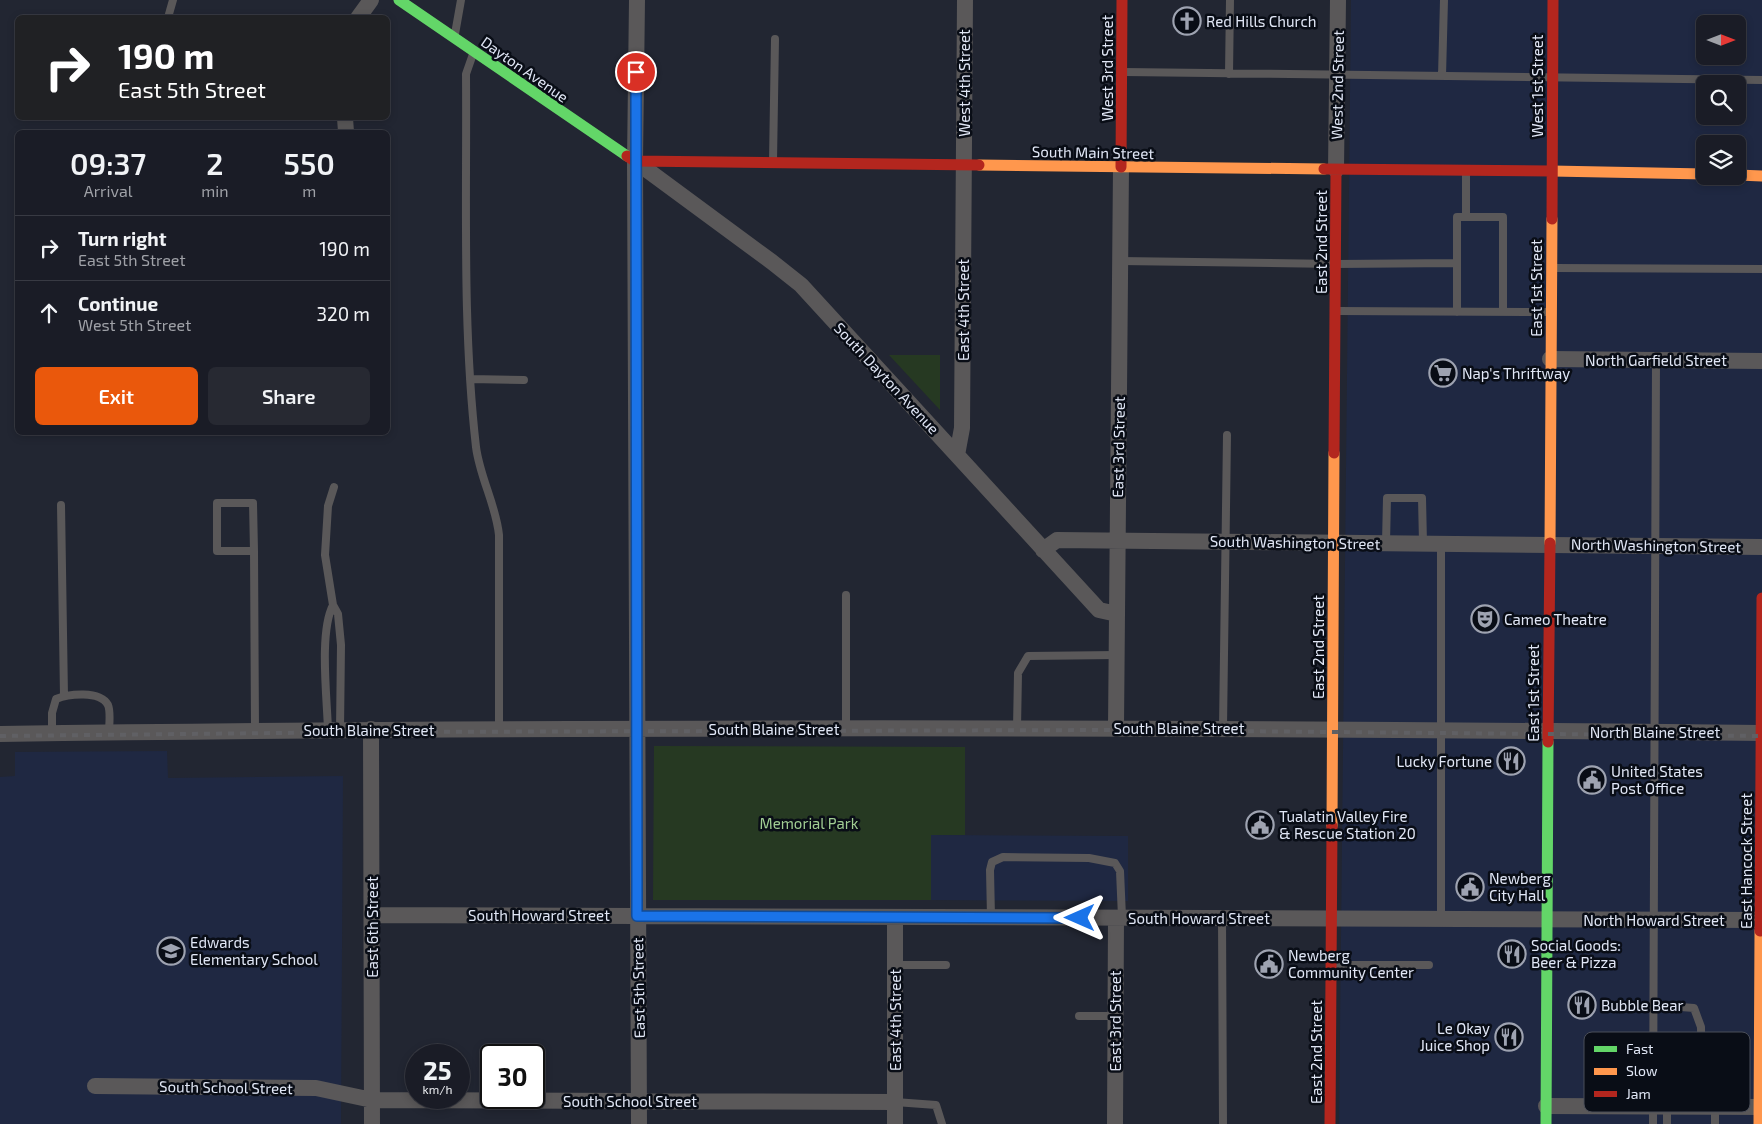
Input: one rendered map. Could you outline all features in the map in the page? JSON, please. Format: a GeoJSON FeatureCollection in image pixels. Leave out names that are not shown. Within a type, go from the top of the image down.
{"type":"FeatureCollection","features":[{"type":"Feature","properties":{"kind":"street"},"geometry":{"type":"LineString","coordinates":[[360,15],[371,0]]}},
{"type":"Feature","properties":{"kind":"street","name":"Dayton Avenue"},"geometry":{"type":"LineString","coordinates":[[399,0],[635,161]]}},
{"type":"Feature","properties":{"kind":"street","name":"East 5th Street"},"geometry":{"type":"LineString","coordinates":[[637,0],[635,161],[639,1124]]}},
{"type":"Feature","properties":{"kind":"street","name":"West 4th Street"},"geometry":{"type":"LineString","coordinates":[[964,165],[965,0]]}},
{"type":"Feature","properties":{"kind":"street","name":"West 3rd Street"},"geometry":{"type":"LineString","coordinates":[[1121,167],[1122,0]]}},
{"type":"Feature","properties":{"kind":"street","name":"West 2nd Street"},"geometry":{"type":"LineString","coordinates":[[1336,170],[1338,0]]}},
{"type":"Feature","properties":{"kind":"street","name":"West 1st Street"},"geometry":{"type":"LineString","coordinates":[[1552,171],[1553,0]]}},
{"type":"Feature","properties":{"kind":"street","name":"South Main Street"},"geometry":{"type":"LineString","coordinates":[[635,161],[1696,174]]}},
{"type":"Feature","properties":{"kind":"street","name":"South Dayton Avenue"},"geometry":{"type":"LineString","coordinates":[[635,161],[772,262],[800,285],[1099,610],[1117,614]]}},
{"type":"Feature","properties":{"kind":"street","name":"East 4th Street"},"geometry":{"type":"LineString","coordinates":[[958,455],[962,428],[964,165]]}},
{"type":"Feature","properties":{"kind":"street","name":"East 3rd Street"},"geometry":{"type":"LineString","coordinates":[[1116,727],[1121,167]]}},
{"type":"Feature","properties":{"kind":"street","name":"East 2nd Street"},"geometry":{"type":"LineString","coordinates":[[1330,1124],[1336,170]]}},
{"type":"Feature","properties":{"kind":"street","name":"East 1st Street"},"geometry":{"type":"LineString","coordinates":[[1546,1124],[1552,171]]}},
{"type":"Feature","properties":{"kind":"street"},"geometry":{"type":"LineString","coordinates":[[1746,175],[1762,176]]}},
{"type":"Feature","properties":{"kind":"street","name":"North Garfield Street"},"geometry":{"type":"LineString","coordinates":[[1550,359],[1762,361]]}},
{"type":"Feature","properties":{"kind":"street","name":"South Washington Street"},"geometry":{"type":"LineString","coordinates":[[1043,550],[1057,540],[1549,544]]}},
{"type":"Feature","properties":{"kind":"street","name":"North Washington Street"},"geometry":{"type":"LineString","coordinates":[[1549,544],[1762,547]]}},
{"type":"Feature","properties":{"kind":"street","name":"East Hancock Street"},"geometry":{"type":"LineString","coordinates":[[1759,1124],[1761,1107],[1762,598]]}},
{"type":"Feature","properties":{"kind":"street","name":"South Blaine Street"},"geometry":{"type":"LineString","coordinates":[[0,734],[371,729],[1116,727],[1548,732]]}},
{"type":"Feature","properties":{"kind":"street","name":"East 6th Street"},"geometry":{"type":"LineString","coordinates":[[371,729],[372,1124]]}},
{"type":"Feature","properties":{"kind":"street","name":"North Blaine Street"},"geometry":{"type":"LineString","coordinates":[[1548,732],[1762,733]]}},
{"type":"Feature","properties":{"kind":"street","name":"South Howard Street"},"geometry":{"type":"LineString","coordinates":[[372,914],[1547,920]]}},
{"type":"Feature","properties":{"kind":"street","name":"East 4th Street"},"geometry":{"type":"LineString","coordinates":[[895,917],[895,1124]]}},
{"type":"Feature","properties":{"kind":"street","name":"East 3rd Street"},"geometry":{"type":"LineString","coordinates":[[1115,1124],[1115,1016],[1119,917]]}},
{"type":"Feature","properties":{"kind":"street","name":"North Howard Street"},"geometry":{"type":"LineString","coordinates":[[1547,920],[1761,920]]}},
{"type":"Feature","properties":{"kind":"street","name":"South School Street"},"geometry":{"type":"LineString","coordinates":[[95,1086],[316,1088],[372,1100],[895,1102]]}},
{"type":"Feature","properties":{"kind":"street"},"geometry":{"type":"LineString","coordinates":[[1546,1106],[1584,1106]]}},
{"type":"Feature","properties":{"kind":"lane"},"geometry":{"type":"LineString","coordinates":[[169,14],[173,0]]}},
{"type":"Feature","properties":{"kind":"lane"},"geometry":{"type":"LineString","coordinates":[[455,38],[460,0]]}},
{"type":"Feature","properties":{"kind":"lane"},"geometry":{"type":"LineString","coordinates":[[1229,74],[1230,0]]}},
{"type":"Feature","properties":{"kind":"lane"},"geometry":{"type":"LineString","coordinates":[[1442,76],[1444,0]]}},
{"type":"Feature","properties":{"kind":"lane"},"geometry":{"type":"LineString","coordinates":[[772,163],[775,39]]}},
{"type":"Feature","properties":{"kind":"lane"},"geometry":{"type":"LineString","coordinates":[[474,52],[466,74],[468,352],[480,472],[498,526],[499,535],[499,729]]}},
{"type":"Feature","properties":{"kind":"lane"},"geometry":{"type":"LineString","coordinates":[[1122,72],[1762,80]]}},
{"type":"Feature","properties":{"kind":"lane"},"geometry":{"type":"LineString","coordinates":[[1466,171],[1466,217]]}},
{"type":"Feature","properties":{"kind":"lane"},"geometry":{"type":"LineString","coordinates":[[1457,312],[1457,217],[1503,217],[1503,312]]}},
{"type":"Feature","properties":{"kind":"lane"},"geometry":{"type":"LineString","coordinates":[[1120,260],[1456,264]]}},
{"type":"Feature","properties":{"kind":"lane"},"geometry":{"type":"LineString","coordinates":[[1551,268],[1762,269]]}},
{"type":"Feature","properties":{"kind":"lane"},"geometry":{"type":"LineString","coordinates":[[1336,312],[1551,312]]}},
{"type":"Feature","properties":{"kind":"lane"},"geometry":{"type":"LineString","coordinates":[[1656,360],[1654,1005],[1656,1032]]}},
{"type":"Feature","properties":{"kind":"lane"},"geometry":{"type":"LineString","coordinates":[[470,379],[524,380]]}},
{"type":"Feature","properties":{"kind":"lane"},"geometry":{"type":"LineString","coordinates":[[1223,728],[1227,435]]}},
{"type":"Feature","properties":{"kind":"lane"},"geometry":{"type":"LineString","coordinates":[[334,487],[328,506],[325,527],[325,555],[333,605],[338,614],[341,645],[334,730]]}},
{"type":"Feature","properties":{"kind":"lane"},"geometry":{"type":"LineString","coordinates":[[1386,543],[1387,498],[1422,498],[1423,543]]}},
{"type":"Feature","properties":{"kind":"lane"},"geometry":{"type":"LineString","coordinates":[[254,551],[217,551],[216,503],[253,503],[254,551],[255,731]]}},
{"type":"Feature","properties":{"kind":"lane"},"geometry":{"type":"LineString","coordinates":[[61,504],[64,696]]}},
{"type":"Feature","properties":{"kind":"lane"},"geometry":{"type":"LineString","coordinates":[[1441,543],[1441,919]]}},
{"type":"Feature","properties":{"kind":"lane"},"geometry":{"type":"LineString","coordinates":[[846,595],[846,728]]}},
{"type":"Feature","properties":{"kind":"lane"},"geometry":{"type":"LineString","coordinates":[[333,605],[327,616],[326,638],[334,730]]}},
{"type":"Feature","properties":{"kind":"lane"},"geometry":{"type":"LineString","coordinates":[[1016,728],[1018,673],[1024,659],[1028,656],[1116,655]]}},
{"type":"Feature","properties":{"kind":"lane"},"geometry":{"type":"LineString","coordinates":[[52,733],[52,714],[56,699],[64,696],[94,696],[103,699],[108,706],[108,732]]}},
{"type":"Feature","properties":{"kind":"lane"},"geometry":{"type":"LineString","coordinates":[[991,917],[990,870],[992,862],[1004,857],[1089,858],[1115,863],[1120,871],[1119,917]]}},
{"type":"Feature","properties":{"kind":"lane"},"geometry":{"type":"LineString","coordinates":[[1222,918],[1223,1124]]}},
{"type":"Feature","properties":{"kind":"lane"},"geometry":{"type":"LineString","coordinates":[[895,965],[946,965]]}},
{"type":"Feature","properties":{"kind":"lane"},"geometry":{"type":"LineString","coordinates":[[1331,965],[1429,966]]}},
{"type":"Feature","properties":{"kind":"lane"},"geometry":{"type":"LineString","coordinates":[[1654,1005],[1694,1008],[1701,1032]]}},
{"type":"Feature","properties":{"kind":"lane"},"geometry":{"type":"LineString","coordinates":[[1079,1016],[1115,1016]]}},
{"type":"Feature","properties":{"kind":"lane"},"geometry":{"type":"LineString","coordinates":[[895,1102],[936,1105],[942,1124]]}},
{"type":"Feature","properties":{"kind":"lane"},"geometry":{"type":"LineString","coordinates":[[1652,1124],[1658,1112]]}},
{"type":"Feature","properties":{"kind":"lane"},"geometry":{"type":"LineString","coordinates":[[1662,1112],[1667,1124]]}},
{"type":"Feature","properties":{"kind":"lane"},"geometry":{"type":"LineString","coordinates":[[1710,1112],[1714,1124]]}},
{"type":"Feature","properties":{"kind":"shaded area"},"geometry":{"type":"Polygon","coordinates":[[[1351,0],[1762,0],[1762,1124],[1339,1124],[1351,0]]]}},
{"type":"Feature","properties":{"kind":"shaded area","name":"Edwards Elementary School"},"geometry":{"type":"Polygon","coordinates":[[[167,751],[168,778],[343,776],[341,1124],[0,1124],[0,777],[15,776],[15,752],[167,751]]]}},
{"type":"Feature","properties":{"kind":"shaded area"},"geometry":{"type":"Polygon","coordinates":[[[931,835],[1128,836],[1128,901],[931,900],[931,835]]]}},
{"type":"Feature","properties":{"kind":"green space"},"geometry":{"type":"Polygon","coordinates":[[[889,355],[940,355],[940,410],[889,355]]]}},
{"type":"Feature","properties":{"kind":"green space","name":"Memorial Park"},"geometry":{"type":"Polygon","coordinates":[[[654,746],[965,747],[965,835],[931,835],[931,900],[653,900],[654,746]]]}},
{"type":"Feature","properties":{"kind":"railway"},"geometry":{"type":"LineString","coordinates":[[0,736],[371,732],[1117,730],[1762,736]]}},
{"type":"Feature","properties":{"kind":"traffic: fast"},"geometry":{"type":"LineString","coordinates":[[399,0],[627,156]]}},
{"type":"Feature","properties":{"kind":"traffic: fast"},"geometry":{"type":"LineString","coordinates":[[1546,1124],[1548,742]]}},
{"type":"Feature","properties":{"kind":"traffic: slow"},"geometry":{"type":"LineString","coordinates":[[979,165],[1324,169]]}},
{"type":"Feature","properties":{"kind":"traffic: slow"},"geometry":{"type":"LineString","coordinates":[[1552,171],[1696,174]]}},
{"type":"Feature","properties":{"kind":"traffic: slow"},"geometry":{"type":"LineString","coordinates":[[1746,175],[1762,176]]}},
{"type":"Feature","properties":{"kind":"traffic: slow"},"geometry":{"type":"LineString","coordinates":[[1550,543],[1552,219]]}},
{"type":"Feature","properties":{"kind":"traffic: slow"},"geometry":{"type":"LineString","coordinates":[[1332,826],[1334,453]]}},
{"type":"Feature","properties":{"kind":"traffic: slow"},"geometry":{"type":"LineString","coordinates":[[1759,1124],[1760,931]]}},
{"type":"Feature","properties":{"kind":"traffic: jam"},"geometry":{"type":"LineString","coordinates":[[1121,167],[1122,0]]}},
{"type":"Feature","properties":{"kind":"traffic: jam"},"geometry":{"type":"LineString","coordinates":[[1552,219],[1553,0]]}},
{"type":"Feature","properties":{"kind":"traffic: jam"},"geometry":{"type":"LineString","coordinates":[[627,156],[635,161],[979,165]]}},
{"type":"Feature","properties":{"kind":"traffic: jam"},"geometry":{"type":"LineString","coordinates":[[1324,169],[1552,171]]}},
{"type":"Feature","properties":{"kind":"traffic: jam"},"geometry":{"type":"LineString","coordinates":[[1334,453],[1336,170]]}},
{"type":"Feature","properties":{"kind":"traffic: jam"},"geometry":{"type":"LineString","coordinates":[[1548,742],[1550,543]]}},
{"type":"Feature","properties":{"kind":"traffic: jam"},"geometry":{"type":"LineString","coordinates":[[1760,931],[1762,598]]}},
{"type":"Feature","properties":{"kind":"traffic: jam"},"geometry":{"type":"LineString","coordinates":[[1330,1124],[1332,826]]}},
{"type":"Feature","properties":{"kind":"place","name":"Red Hills Church"},"geometry":{"type":"Point","coordinates":[1187,21]}},
{"type":"Feature","properties":{"kind":"place","name":"Nap's Thriftway"},"geometry":{"type":"Point","coordinates":[1443,373]}},
{"type":"Feature","properties":{"kind":"place","name":"Cameo Theatre"},"geometry":{"type":"Point","coordinates":[1485,619]}},
{"type":"Feature","properties":{"kind":"place","name":"Lucky Fortune"},"geometry":{"type":"Point","coordinates":[1511,761]}},
{"type":"Feature","properties":{"kind":"place","name":"United States Post Office"},"geometry":{"type":"Point","coordinates":[1592,780]}},
{"type":"Feature","properties":{"kind":"place","name":"Tualatin Valley Fire & Rescue Station 20"},"geometry":{"type":"Point","coordinates":[1260,825]}},
{"type":"Feature","properties":{"kind":"place","name":"Newberg City Hall"},"geometry":{"type":"Point","coordinates":[1470,887]}},
{"type":"Feature","properties":{"kind":"place","name":"Edwards Elementary School"},"geometry":{"type":"Point","coordinates":[171,951]}},
{"type":"Feature","properties":{"kind":"place","name":"Social Goods: Beer & Pizza"},"geometry":{"type":"Point","coordinates":[1512,954]}},
{"type":"Feature","properties":{"kind":"place","name":"Newberg Community Center"},"geometry":{"type":"Point","coordinates":[1269,964]}},
{"type":"Feature","properties":{"kind":"place","name":"Bubble Bear"},"geometry":{"type":"Point","coordinates":[1582,1005]}},
{"type":"Feature","properties":{"kind":"place","name":"Le Okay Juice Shop"},"geometry":{"type":"Point","coordinates":[1509,1037]}},
{"type":"Feature","properties":{"kind":"route"},"geometry":{"type":"LineString","coordinates":[[636,72],[637,916],[1080,918]]}}]}
